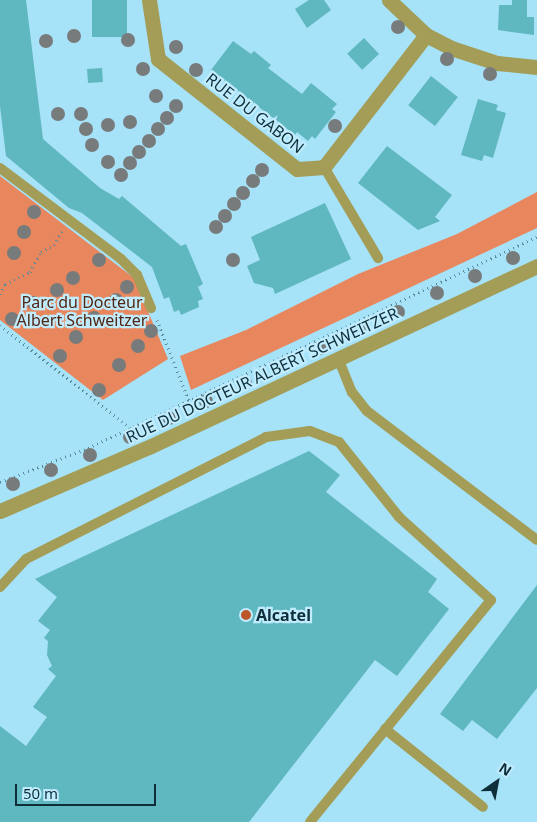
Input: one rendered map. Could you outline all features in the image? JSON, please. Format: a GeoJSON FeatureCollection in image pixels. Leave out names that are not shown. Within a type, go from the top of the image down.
{"type":"FeatureCollection","features":[{"type":"Feature","properties":{"kind":"street","name":"RUE DU GABON"},"geometry":{"type":"LineString","coordinates":[[149,0],[158,59],[297,169],[324,167]]}},
{"type":"Feature","properties":{"kind":"street"},"geometry":{"type":"LineString","coordinates":[[389,0],[426,36],[478,58],[517,66],[537,66]]}},
{"type":"Feature","properties":{"kind":"street"},"geometry":{"type":"LineString","coordinates":[[324,167],[426,36]]}},
{"type":"Feature","properties":{"kind":"street","name":"RUE DU DOCTEUR ALBERT SCHWEITZER"},"geometry":{"type":"LineString","coordinates":[[0,511],[151,446],[537,266]]}},
{"type":"Feature","properties":{"kind":"lane"},"geometry":{"type":"LineString","coordinates":[[324,167],[378,258]]}},
{"type":"Feature","properties":{"kind":"lane"},"geometry":{"type":"LineString","coordinates":[[0,168],[121,259],[137,275],[151,308]]}},
{"type":"Feature","properties":{"kind":"lane"},"geometry":{"type":"LineString","coordinates":[[338,358],[352,392],[367,411],[537,540]]}},
{"type":"Feature","properties":{"kind":"lane"},"geometry":{"type":"LineString","coordinates":[[0,588],[26,559],[266,437],[310,431],[339,442],[399,516],[491,600],[310,822]]}},
{"type":"Feature","properties":{"kind":"lane"},"geometry":{"type":"LineString","coordinates":[[385,729],[483,807]]}},
{"type":"Feature","properties":{"kind":"path"},"geometry":{"type":"LineString","coordinates":[[0,294],[5,284],[30,272],[40,252],[54,246],[70,221]]}},
{"type":"Feature","properties":{"kind":"path"},"geometry":{"type":"LineString","coordinates":[[0,482],[67,457],[537,237]]}},
{"type":"Feature","properties":{"kind":"path"},"geometry":{"type":"LineString","coordinates":[[151,308],[189,401]]}},
{"type":"Feature","properties":{"kind":"path"},"geometry":{"type":"LineString","coordinates":[[0,325],[130,428]]}},
{"type":"Feature","properties":{"kind":"green space","name":"Parc du Docteur Albert Schweitzer"},"geometry":{"type":"Polygon","coordinates":[[[0,176],[134,278],[168,359],[103,400],[0,320],[0,176]]]}},
{"type":"Feature","properties":{"kind":"green space"},"geometry":{"type":"Polygon","coordinates":[[[537,192],[537,228],[191,390],[180,356],[246,330],[358,274],[457,234],[537,192]]]}},
{"type":"Feature","properties":{"kind":"building"},"geometry":{"type":"Polygon","coordinates":[[[0,0],[26,0],[43,139],[100,188],[119,199],[122,196],[181,246],[186,244],[203,284],[198,287],[203,299],[198,301],[199,307],[181,315],[179,310],[174,312],[169,297],[164,299],[152,267],[82,213],[69,208],[6,156],[0,106],[0,0]]]}},
{"type":"Feature","properties":{"kind":"building"},"geometry":{"type":"Polygon","coordinates":[[[92,0],[127,0],[127,37],[92,37],[92,0]]]}},
{"type":"Feature","properties":{"kind":"building"},"geometry":{"type":"Polygon","coordinates":[[[309,0],[324,0],[331,10],[307,28],[295,9],[309,0]]]}},
{"type":"Feature","properties":{"kind":"building"},"geometry":{"type":"Polygon","coordinates":[[[512,0],[527,0],[527,17],[534,17],[534,35],[498,30],[499,5],[512,5],[512,0]]]}},
{"type":"Feature","properties":{"kind":"building"},"geometry":{"type":"Polygon","coordinates":[[[364,38],[379,54],[362,70],[347,54],[364,38]]]}},
{"type":"Feature","properties":{"kind":"building"},"geometry":{"type":"Polygon","coordinates":[[[233,41],[251,54],[254,51],[271,65],[268,68],[302,94],[311,83],[337,104],[332,109],[336,112],[315,139],[312,136],[308,141],[297,132],[295,135],[211,70],[233,41]]]}},
{"type":"Feature","properties":{"kind":"building"},"geometry":{"type":"Polygon","coordinates":[[[102,68],[103,82],[88,83],[87,69],[102,68]]]}},
{"type":"Feature","properties":{"kind":"building"},"geometry":{"type":"Polygon","coordinates":[[[431,76],[458,97],[435,126],[408,105],[431,76]]]}},
{"type":"Feature","properties":{"kind":"building"},"geometry":{"type":"Polygon","coordinates":[[[478,99],[498,105],[496,110],[506,113],[493,158],[484,155],[482,161],[461,155],[478,99]]]}},
{"type":"Feature","properties":{"kind":"building"},"geometry":{"type":"Polygon","coordinates":[[[387,146],[452,195],[435,217],[440,221],[418,230],[358,183],[387,146]]]}},
{"type":"Feature","properties":{"kind":"building"},"geometry":{"type":"Polygon","coordinates":[[[325,203],[351,259],[275,294],[273,288],[254,283],[247,266],[260,260],[251,237],[325,203]]]}},
{"type":"Feature","properties":{"kind":"building","name":"Alcatel"},"geometry":{"type":"Polygon","coordinates":[[[309,451],[340,475],[326,492],[437,579],[428,592],[449,609],[397,676],[375,660],[249,822],[0,822],[0,726],[26,746],[47,717],[33,707],[56,676],[48,669],[52,666],[47,655],[48,641],[44,638],[50,630],[38,621],[57,597],[35,579],[309,451]]]}},
{"type":"Feature","properties":{"kind":"building"},"geometry":{"type":"Polygon","coordinates":[[[537,585],[537,688],[497,739],[472,720],[463,731],[440,714],[537,585]]]}},
{"type":"Feature","properties":{"kind":"place","name":"Alcatel"},"geometry":{"type":"Point","coordinates":[246,615]}}]}
